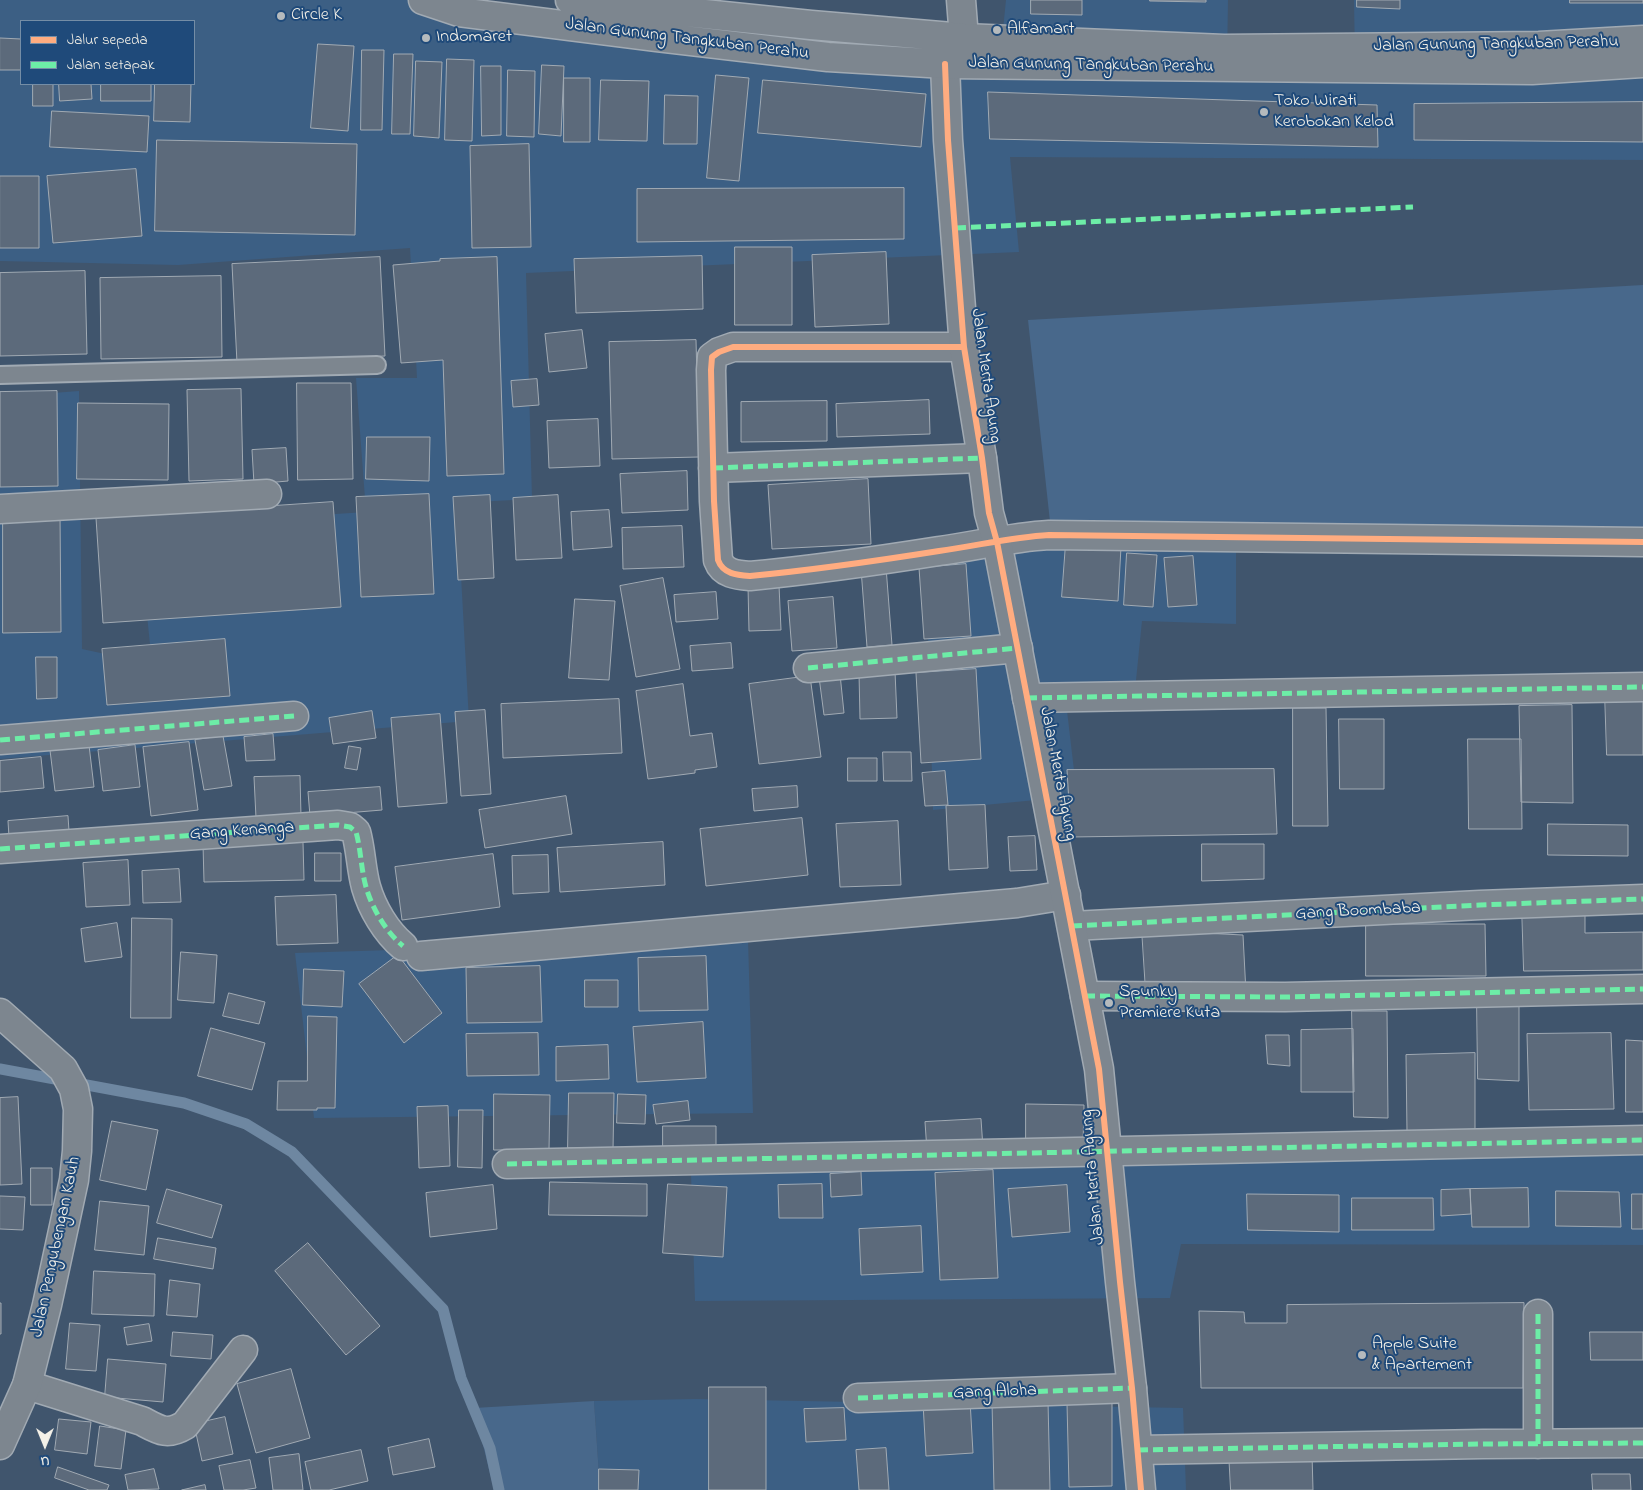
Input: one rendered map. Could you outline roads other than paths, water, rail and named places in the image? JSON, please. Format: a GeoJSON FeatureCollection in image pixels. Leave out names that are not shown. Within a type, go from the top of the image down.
{"type":"FeatureCollection","features":[{"type":"Feature","properties":{"kind":"street","name":"Jalan Gunung Tangkuban Perahu"},"geometry":{"type":"LineString","coordinates":[[423,0],[459,12],[656,37],[828,57],[944,64],[1532,70],[1643,63]]}},
{"type":"Feature","properties":{"kind":"street","name":"Jalan Gunung Tangkuban Perahu"},"geometry":{"type":"LineString","coordinates":[[570,0],[811,25],[964,38],[1224,49],[1539,46],[1643,40]]}},
{"type":"Feature","properties":{"kind":"street"},"geometry":{"type":"LineString","coordinates":[[961,0],[964,38]]}},
{"type":"Feature","properties":{"kind":"street","name":"Jalan Merta Agung"},"geometry":{"type":"LineString","coordinates":[[944,64],[964,347],[989,513],[997,542],[1018,648],[1099,1069],[1141,1490]]}},
{"type":"Feature","properties":{"kind":"street"},"geometry":{"type":"LineString","coordinates":[[964,347],[733,347],[719,352],[712,357],[713,468],[718,560],[720,565],[731,574],[750,576],[799,571],[997,542],[1024,536],[1049,535],[1643,542]]}},
{"type":"Feature","properties":{"kind":"street"},"geometry":{"type":"LineString","coordinates":[[713,468],[982,458]]}},
{"type":"Feature","properties":{"kind":"street"},"geometry":{"type":"LineString","coordinates":[[0,509],[267,494]]}},
{"type":"Feature","properties":{"kind":"street"},"geometry":{"type":"LineString","coordinates":[[808,668],[1018,648]]}},
{"type":"Feature","properties":{"kind":"street"},"geometry":{"type":"LineString","coordinates":[[1027,698],[1643,687]]}},
{"type":"Feature","properties":{"kind":"street"},"geometry":{"type":"LineString","coordinates":[[0,740],[294,716]]}},
{"type":"Feature","properties":{"kind":"street","name":"Gang Kenanga"},"geometry":{"type":"LineString","coordinates":[[0,849],[270,829],[338,825],[350,827],[356,832],[366,887],[379,916],[393,938],[412,951],[1017,903],[1066,895]]}},
{"type":"Feature","properties":{"kind":"street","name":"Gang Boombaba"},"geometry":{"type":"LineString","coordinates":[[1072,926],[1480,905],[1643,899]]}},
{"type":"Feature","properties":{"kind":"street"},"geometry":{"type":"LineString","coordinates":[[1085,996],[1285,997],[1643,989]]}},
{"type":"Feature","properties":{"kind":"street","name":"Jalan Pengubengan Kauh"},"geometry":{"type":"LineString","coordinates":[[0,1013],[68,1079],[78,1109],[78,1152],[74,1180],[27,1385],[0,1445]]}},
{"type":"Feature","properties":{"kind":"street"},"geometry":{"type":"LineString","coordinates":[[507,1164],[1643,1140]]}},
{"type":"Feature","properties":{"kind":"street"},"geometry":{"type":"LineString","coordinates":[[1538,1314],[1538,1444]]}},
{"type":"Feature","properties":{"kind":"street"},"geometry":{"type":"LineString","coordinates":[[27,1385],[142,1421],[157,1430],[168,1432],[185,1426],[243,1350]]}},
{"type":"Feature","properties":{"kind":"street","name":"Gang Aloha"},"geometry":{"type":"LineString","coordinates":[[858,1398],[1132,1388]]}},
{"type":"Feature","properties":{"kind":"street"},"geometry":{"type":"LineString","coordinates":[[1138,1450],[1643,1444]]}},
{"type":"Feature","properties":{"kind":"lane"},"geometry":{"type":"LineString","coordinates":[[0,375],[377,365]]}},
{"type":"Feature","properties":{"kind":"waterway"},"geometry":{"type":"LineString","coordinates":[[0,1069],[184,1103],[246,1124],[292,1152],[443,1309],[461,1378],[490,1448],[499,1490]]}},
{"type":"Feature","properties":{"kind":"place","name":"Circle K"},"geometry":{"type":"Point","coordinates":[281,16]}},
{"type":"Feature","properties":{"kind":"place","name":"Alfamart"},"geometry":{"type":"Point","coordinates":[997,30]}},
{"type":"Feature","properties":{"kind":"place","name":"Indomaret"},"geometry":{"type":"Point","coordinates":[426,38]}},
{"type":"Feature","properties":{"kind":"place","name":"Toko Wirati Kerobokan Kelod"},"geometry":{"type":"Point","coordinates":[1264,112]}},
{"type":"Feature","properties":{"kind":"place","name":"Spunky Premiere Kuta"},"geometry":{"type":"Point","coordinates":[1109,1003]}},
{"type":"Feature","properties":{"kind":"place","name":"Apple Suite & Apartement"},"geometry":{"type":"Point","coordinates":[1362,1355]}}]}
